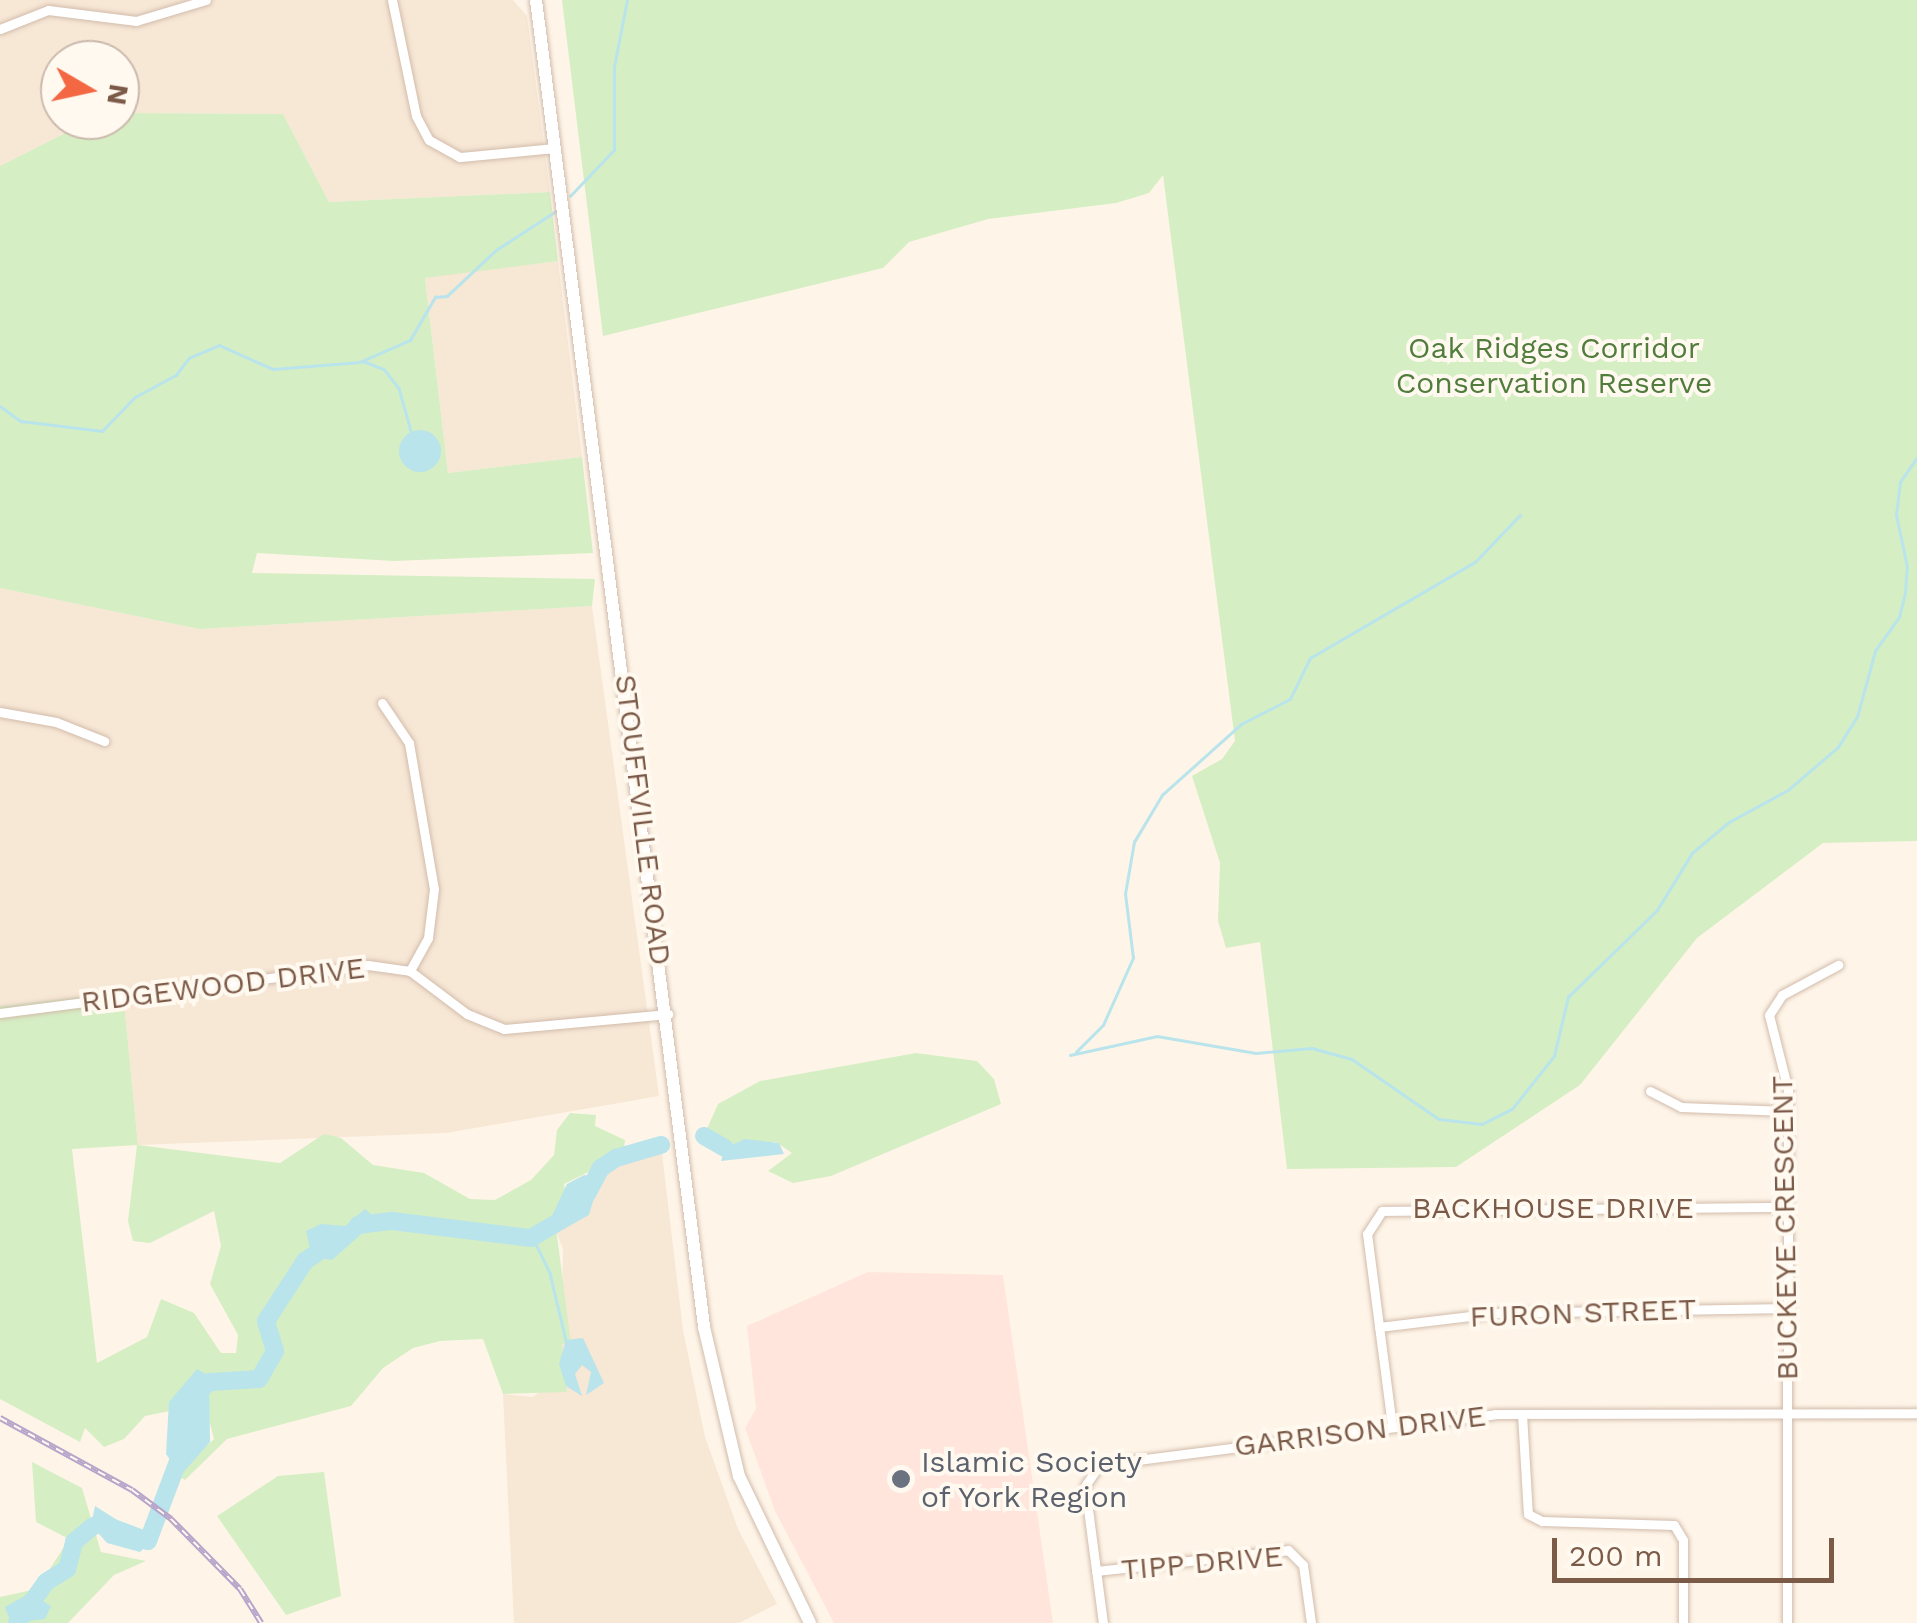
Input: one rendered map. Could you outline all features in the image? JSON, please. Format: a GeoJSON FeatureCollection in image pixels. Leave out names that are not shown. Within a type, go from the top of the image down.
{"type":"FeatureCollection","features":[{"type":"Feature","properties":{"kind":"main road","name":"STOUFFVILLE ROAD"},"geometry":{"type":"LineString","coordinates":[[536,0],[668,1014],[704,1327],[725,1433],[756,1519],[810,1623]]}},
{"type":"Feature","properties":{"kind":"street"},"geometry":{"type":"LineString","coordinates":[[0,29],[48,10],[136,21],[206,0]]}},
{"type":"Feature","properties":{"kind":"street"},"geometry":{"type":"LineString","coordinates":[[392,0],[416,116],[429,140],[460,157],[556,148]]}},
{"type":"Feature","properties":{"kind":"street"},"geometry":{"type":"LineString","coordinates":[[382,703],[409,744],[434,889],[428,938],[410,971]]}},
{"type":"Feature","properties":{"kind":"street"},"geometry":{"type":"LineString","coordinates":[[0,712],[56,722],[104,741]]}},
{"type":"Feature","properties":{"kind":"street","name":"RIDGEWOOD DRIVE"},"geometry":{"type":"LineString","coordinates":[[0,1013],[368,965],[410,971],[467,1014],[504,1030],[668,1014]]}},
{"type":"Feature","properties":{"kind":"street","name":"BUCKEYE CRESCENT"},"geometry":{"type":"LineString","coordinates":[[1787,1623],[1787,1072],[1770,1006],[1838,965]]}},
{"type":"Feature","properties":{"kind":"street"},"geometry":{"type":"LineString","coordinates":[[1650,1091],[1681,1107],[1786,1112]]}},
{"type":"Feature","properties":{"kind":"street","name":"BACKHOUSE DRIVE"},"geometry":{"type":"LineString","coordinates":[[1379,1328],[1368,1230],[1382,1210],[1788,1206]]}},
{"type":"Feature","properties":{"kind":"street","name":"FURON STREET"},"geometry":{"type":"LineString","coordinates":[[1379,1328],[1495,1312],[1788,1308]]}},
{"type":"Feature","properties":{"kind":"street"},"geometry":{"type":"LineString","coordinates":[[1379,1328],[1392,1426]]}},
{"type":"Feature","properties":{"kind":"street","name":"GARRISON DRIVE"},"geometry":{"type":"LineString","coordinates":[[1103,1623],[1085,1484],[1096,1466],[1392,1426],[1522,1414],[1917,1413]]}},
{"type":"Feature","properties":{"kind":"street"},"geometry":{"type":"LineString","coordinates":[[1522,1414],[1528,1514],[1544,1522],[1674,1525],[1683,1540],[1683,1623]]}},
{"type":"Feature","properties":{"kind":"street","name":"TIPP DRIVE"},"geometry":{"type":"LineString","coordinates":[[1096,1572],[1288,1550],[1302,1563],[1311,1623]]}},
{"type":"Feature","properties":{"kind":"shaded area"},"geometry":{"type":"Polygon","coordinates":[[[0,0],[513,0],[527,16],[550,192],[329,202],[283,114],[140,113],[140,40],[40,40],[40,140],[51,140],[0,166],[0,0]]]}},
{"type":"Feature","properties":{"kind":"shaded area"},"geometry":{"type":"Polygon","coordinates":[[[558,261],[582,457],[448,473],[425,277],[558,261]]]}},
{"type":"Feature","properties":{"kind":"shaded area"},"geometry":{"type":"Polygon","coordinates":[[[0,588],[199,629],[592,606],[659,1096],[446,1133],[138,1145],[123,992],[0,1006],[0,588]]]}},
{"type":"Feature","properties":{"kind":"shaded area"},"geometry":{"type":"Polygon","coordinates":[[[661,1145],[683,1330],[705,1437],[738,1529],[777,1604],[739,1623],[514,1623],[503,1394],[532,1397],[561,1379],[562,1343],[571,1343],[562,1307],[563,1249],[554,1226],[589,1215],[601,1168],[661,1145]]]}},
{"type":"Feature","properties":{"kind":"shaded area"},"geometry":{"type":"Polygon","coordinates":[[[868,1272],[1003,1275],[1053,1623],[834,1623],[775,1511],[745,1428],[756,1409],[747,1326],[868,1272]]]}},
{"type":"Feature","properties":{"kind":"green space","name":"Oak Ridges Corridor Conservation Reserve"},"geometry":{"type":"Polygon","coordinates":[[[562,0],[1917,0],[1917,841],[1823,843],[1697,938],[1580,1085],[1456,1167],[1287,1169],[1260,942],[1226,948],[1218,921],[1220,863],[1192,776],[1222,759],[1235,741],[1163,175],[1149,193],[1116,203],[988,219],[909,242],[883,268],[603,336],[562,0]]]}},
{"type":"Feature","properties":{"kind":"green space"},"geometry":{"type":"Polygon","coordinates":[[[140,113],[283,114],[329,202],[550,192],[558,261],[425,278],[448,473],[582,457],[593,553],[394,561],[257,553],[252,573],[595,579],[592,606],[199,629],[0,588],[0,166],[51,140],[140,140],[140,113]]]}},
{"type":"Feature","properties":{"kind":"green space"},"geometry":{"type":"Polygon","coordinates":[[[123,992],[138,1145],[280,1163],[324,1134],[341,1138],[373,1165],[424,1173],[470,1199],[495,1200],[531,1180],[554,1155],[557,1130],[570,1113],[596,1115],[595,1126],[625,1140],[623,1155],[564,1184],[567,1201],[555,1220],[571,1344],[562,1344],[567,1392],[503,1394],[483,1339],[440,1341],[413,1348],[383,1368],[351,1406],[227,1439],[185,1480],[176,1474],[214,1439],[205,1404],[145,1416],[124,1439],[104,1447],[85,1428],[80,1442],[0,1399],[0,1006],[123,992]],[[137,1145],[72,1149],[97,1363],[147,1337],[161,1299],[194,1313],[221,1353],[236,1353],[238,1335],[210,1284],[221,1246],[214,1211],[150,1243],[133,1241],[128,1221],[137,1145]]]}},
{"type":"Feature","properties":{"kind":"green space"},"geometry":{"type":"Polygon","coordinates":[[[916,1053],[977,1061],[994,1079],[1001,1104],[831,1176],[793,1183],[768,1171],[792,1153],[776,1142],[718,1146],[706,1131],[718,1104],[760,1081],[916,1053]]]}},
{"type":"Feature","properties":{"kind":"green space"},"geometry":{"type":"Polygon","coordinates":[[[32,1462],[82,1488],[101,1552],[146,1561],[114,1575],[68,1623],[0,1623],[0,1597],[37,1589],[69,1539],[36,1522],[32,1462]]]}},
{"type":"Feature","properties":{"kind":"green space"},"geometry":{"type":"Polygon","coordinates":[[[324,1472],[341,1596],[286,1615],[217,1516],[278,1476],[324,1472]]]}},
{"type":"Feature","properties":{"kind":"water"},"geometry":{"type":"Polygon","coordinates":[[[420,430],[435,436],[441,451],[435,466],[420,472],[405,466],[399,451],[405,436],[420,430]]]}},
{"type":"Feature","properties":{"kind":"water"},"geometry":{"type":"Polygon","coordinates":[[[745,1139],[779,1143],[784,1154],[721,1161],[725,1148],[745,1139]]]}},
{"type":"Feature","properties":{"kind":"water"},"geometry":{"type":"Polygon","coordinates":[[[584,1175],[600,1178],[589,1215],[561,1230],[552,1216],[567,1184],[584,1175]]]}},
{"type":"Feature","properties":{"kind":"water"},"geometry":{"type":"Polygon","coordinates":[[[365,1209],[377,1220],[332,1260],[312,1257],[306,1231],[321,1224],[345,1226],[365,1209]]]}},
{"type":"Feature","properties":{"kind":"water"},"geometry":{"type":"Polygon","coordinates":[[[583,1338],[604,1383],[586,1395],[591,1372],[582,1365],[575,1374],[582,1396],[566,1386],[559,1364],[566,1340],[583,1338]]]}},
{"type":"Feature","properties":{"kind":"water"},"geometry":{"type":"Polygon","coordinates":[[[197,1369],[209,1376],[210,1442],[181,1475],[166,1454],[169,1402],[197,1369]]]}},
{"type":"Feature","properties":{"kind":"water"},"geometry":{"type":"Polygon","coordinates":[[[95,1506],[149,1544],[140,1552],[107,1543],[91,1525],[95,1506]]]}},
{"type":"Feature","properties":{"kind":"water"},"geometry":{"type":"Polygon","coordinates":[[[30,1593],[51,1606],[45,1619],[11,1623],[5,1607],[30,1593]]]}},
{"type":"Feature","properties":{"kind":"waterway"},"geometry":{"type":"LineString","coordinates":[[570,196],[614,150],[614,67],[627,0]]}},
{"type":"Feature","properties":{"kind":"waterway"},"geometry":{"type":"LineString","coordinates":[[0,406],[21,421],[102,431],[135,397],[176,375],[189,358],[219,345],[273,369],[360,362],[410,340],[435,297],[447,296],[496,250],[556,211]]}},
{"type":"Feature","properties":{"kind":"waterway"},"geometry":{"type":"LineString","coordinates":[[363,361],[384,369],[399,388],[411,431]]}},
{"type":"Feature","properties":{"kind":"waterway"},"geometry":{"type":"LineString","coordinates":[[1070,1055],[1157,1036],[1256,1053],[1312,1048],[1352,1059],[1439,1119],[1482,1124],[1512,1109],[1554,1056],[1568,997],[1657,910],[1692,853],[1729,822],[1788,790],[1838,747],[1857,717],[1875,651],[1899,617],[1905,593],[1907,567],[1896,515],[1900,482],[1917,458]]}},
{"type":"Feature","properties":{"kind":"waterway"},"geometry":{"type":"LineString","coordinates":[[1076,1052],[1103,1025],[1133,958],[1125,894],[1134,842],[1162,795],[1241,724],[1290,699],[1310,658],[1475,562],[1520,515]]}},
{"type":"Feature","properties":{"kind":"waterway"},"geometry":{"type":"LineString","coordinates":[[704,1136],[725,1148]]}},
{"type":"Feature","properties":{"kind":"waterway"},"geometry":{"type":"LineString","coordinates":[[587,1194],[601,1168],[616,1158],[661,1145]]}},
{"type":"Feature","properties":{"kind":"waterway"},"geometry":{"type":"LineString","coordinates":[[358,1225],[392,1221],[531,1238],[572,1214]]}},
{"type":"Feature","properties":{"kind":"waterway"},"geometry":{"type":"LineString","coordinates":[[533,1238],[550,1273],[566,1340]]}},
{"type":"Feature","properties":{"kind":"waterway"},"geometry":{"type":"LineString","coordinates":[[194,1394],[210,1382],[259,1379],[275,1351],[266,1321],[305,1261],[329,1245]]}},
{"type":"Feature","properties":{"kind":"waterway"},"geometry":{"type":"LineString","coordinates":[[17,1623],[46,1582],[67,1569],[74,1542],[92,1527],[100,1523],[148,1541],[183,1448]]}},
{"type":"Feature","properties":{"kind":"railway"},"geometry":{"type":"LineString","coordinates":[[0,1418],[132,1490],[171,1519],[240,1589],[261,1623]]}},
{"type":"Feature","properties":{"kind":"place","name":"Islamic Society of York Region"},"geometry":{"type":"Point","coordinates":[901,1479]}}]}
